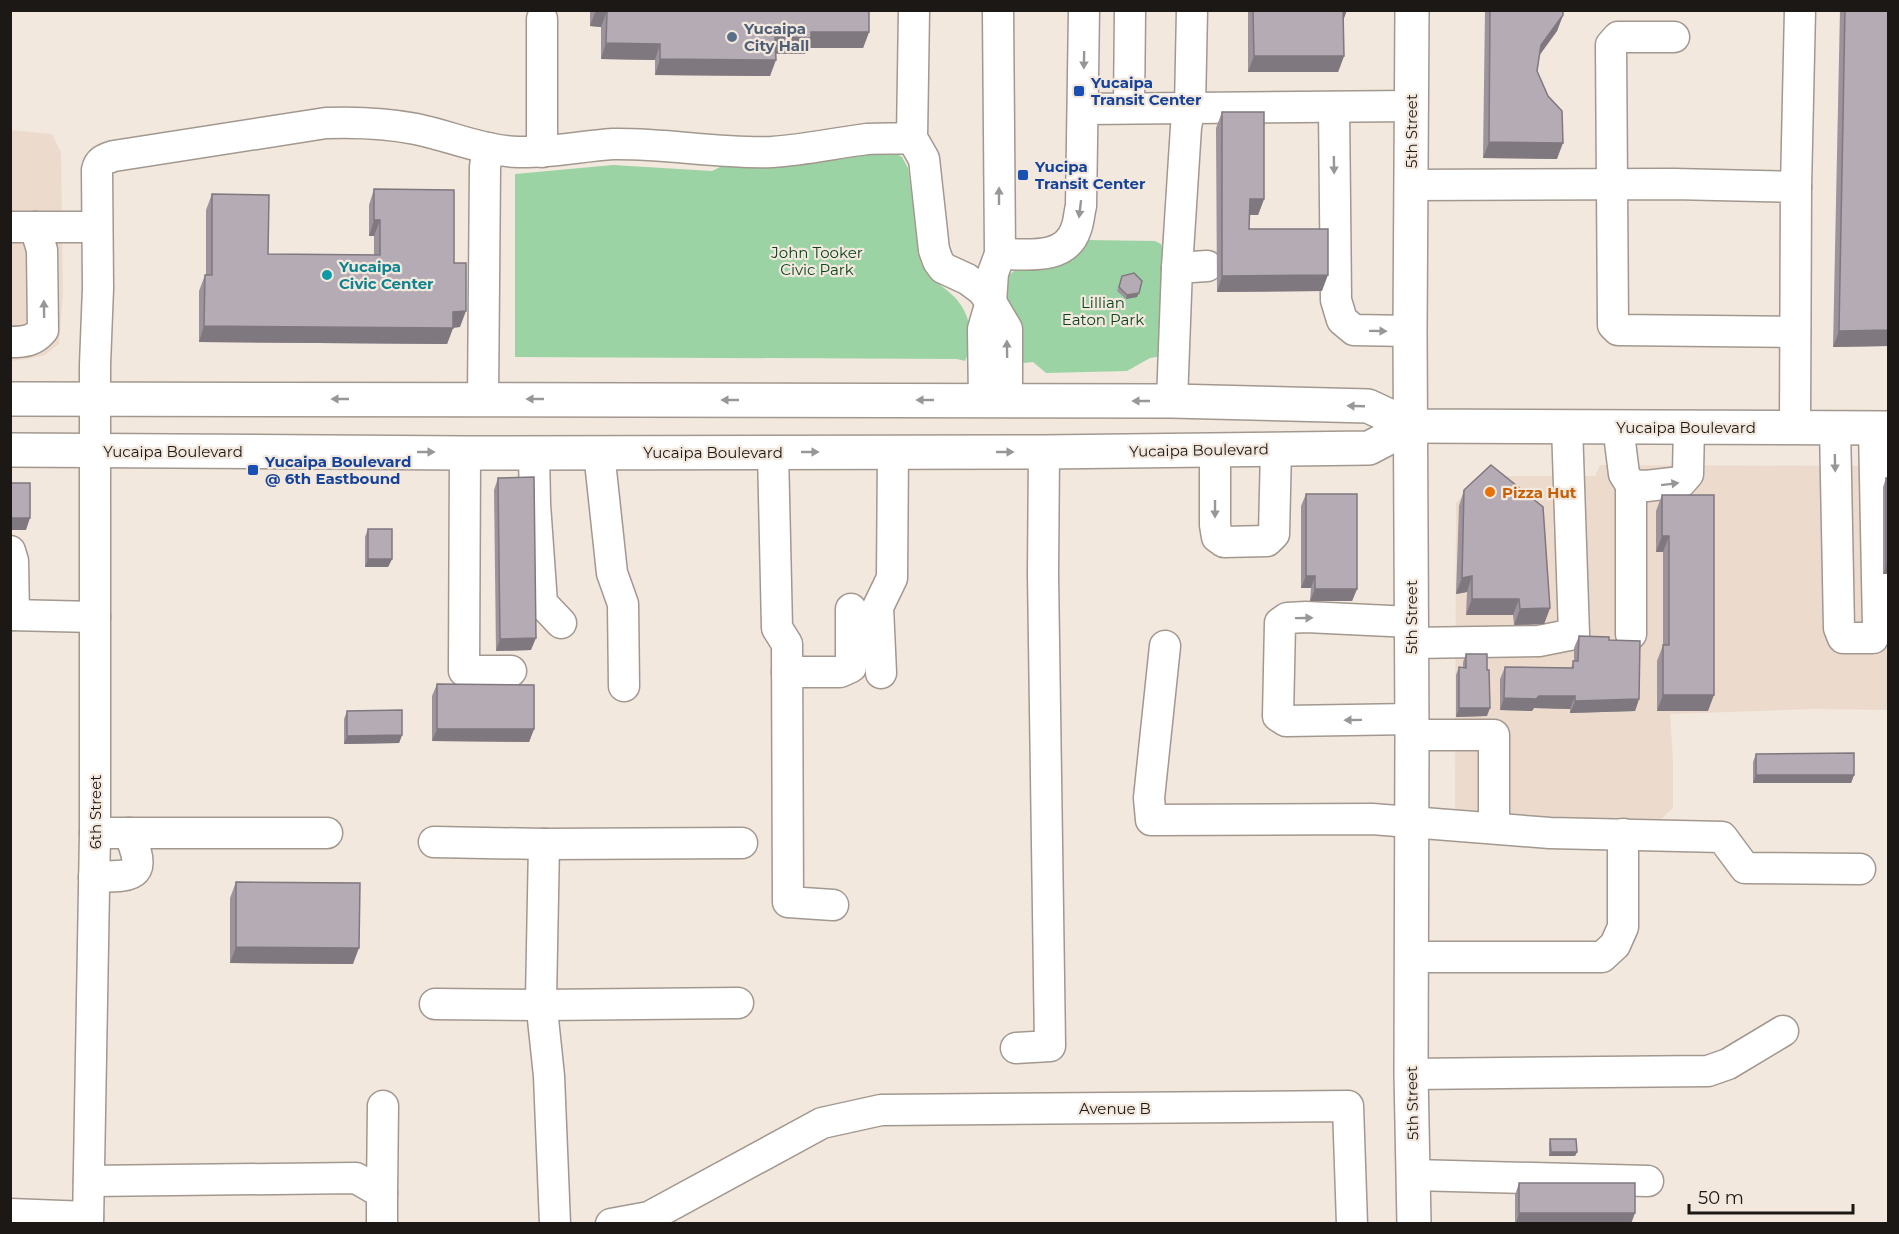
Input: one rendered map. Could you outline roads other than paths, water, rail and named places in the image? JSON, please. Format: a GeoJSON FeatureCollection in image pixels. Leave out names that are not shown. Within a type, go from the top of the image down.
{"type":"FeatureCollection","features":[{"type":"Feature","properties":{"kind":"main road","name":"5th Street"},"geometry":{"type":"LineString","coordinates":[[1412,10],[1410,185],[1411,1074],[1414,1224]]}},
{"type":"Feature","properties":{"kind":"main road","name":"Yucaipa Boulevard"},"geometry":{"type":"LineString","coordinates":[[10,399],[1172,401],[1368,406],[1411,426],[1881,428]]}},
{"type":"Feature","properties":{"kind":"main road","name":"Yucaipa Boulevard"},"geometry":{"type":"LineString","coordinates":[[10,450],[534,453],[1044,452],[1369,448],[1411,426]]}},
{"type":"Feature","properties":{"kind":"street"},"geometry":{"type":"LineString","coordinates":[[914,10],[912,138],[924,159],[934,250],[938,261],[949,273],[968,279],[991,302]]}},
{"type":"Feature","properties":{"kind":"street"},"geometry":{"type":"LineString","coordinates":[[996,400],[983,329],[991,302],[993,273],[1000,254],[998,10]]}},
{"type":"Feature","properties":{"kind":"street"},"geometry":{"type":"LineString","coordinates":[[1000,254],[1038,254],[1056,251],[1068,243],[1076,230],[1081,206],[1084,10]]}},
{"type":"Feature","properties":{"kind":"street"},"geometry":{"type":"LineString","coordinates":[[1129,108],[1130,10]]}},
{"type":"Feature","properties":{"kind":"street"},"geometry":{"type":"LineString","coordinates":[[1172,401],[1177,268],[1186,127],[1190,107],[1192,10]]}},
{"type":"Feature","properties":{"kind":"street"},"geometry":{"type":"LineString","coordinates":[[1795,427],[1796,187],[1800,10]]}},
{"type":"Feature","properties":{"kind":"street"},"geometry":{"type":"LineString","coordinates":[[542,18],[542,152]]}},
{"type":"Feature","properties":{"kind":"street"},"geometry":{"type":"LineString","coordinates":[[1674,37],[1618,37],[1611,45],[1613,325],[1618,330],[1795,332]]}},
{"type":"Feature","properties":{"kind":"street"},"geometry":{"type":"LineString","coordinates":[[1083,109],[1411,106]]}},
{"type":"Feature","properties":{"kind":"street"},"geometry":{"type":"LineString","coordinates":[[1334,107],[1336,300],[1342,320],[1354,330],[1410,331]]}},
{"type":"Feature","properties":{"kind":"street","name":"6th Street"},"geometry":{"type":"LineString","coordinates":[[88,1220],[95,833],[95,400],[97,170],[99,163],[114,156],[326,123],[380,123],[417,129],[488,148]]}},
{"type":"Feature","properties":{"kind":"street"},"geometry":{"type":"LineString","coordinates":[[483,399],[485,167],[488,148],[515,152],[542,152],[612,144],[731,152],[773,152],[869,139],[912,138]]}},
{"type":"Feature","properties":{"kind":"street"},"geometry":{"type":"LineString","coordinates":[[1410,185],[1612,184],[1796,187]]}},
{"type":"Feature","properties":{"kind":"street"},"geometry":{"type":"LineString","coordinates":[[23,227],[97,227]]}},
{"type":"Feature","properties":{"kind":"street"},"geometry":{"type":"LineString","coordinates":[[10,342],[25,342],[36,338],[43,330],[42,250],[23,227]]}},
{"type":"Feature","properties":{"kind":"street"},"geometry":{"type":"LineString","coordinates":[[1177,268],[1207,266]]}},
{"type":"Feature","properties":{"kind":"street"},"geometry":{"type":"LineString","coordinates":[[1494,827],[1494,735],[1412,727],[1286,721],[1278,716],[1280,623],[1287,618],[1306,617],[1411,632],[1539,641],[1574,634],[1567,426]]}},
{"type":"Feature","properties":{"kind":"street"},"geometry":{"type":"LineString","coordinates":[[1618,426],[1624,474],[1631,485],[1631,634]]}},
{"type":"Feature","properties":{"kind":"street"},"geometry":{"type":"LineString","coordinates":[[1631,485],[1646,486],[1681,482],[1688,474],[1689,426]]}},
{"type":"Feature","properties":{"kind":"street"},"geometry":{"type":"LineString","coordinates":[[1835,427],[1839,628],[1843,638],[1872,638],[1878,627],[1875,498],[1881,428]]}},
{"type":"Feature","properties":{"kind":"street"},"geometry":{"type":"LineString","coordinates":[[1215,450],[1215,525],[1217,537],[1224,542],[1268,541],[1272,538],[1274,534],[1276,449]]}},
{"type":"Feature","properties":{"kind":"street"},"geometry":{"type":"LineString","coordinates":[[599,452],[612,573],[623,604],[624,686]]}},
{"type":"Feature","properties":{"kind":"street"},"geometry":{"type":"LineString","coordinates":[[773,452],[777,628],[787,644],[788,902],[833,905]]}},
{"type":"Feature","properties":{"kind":"street"},"geometry":{"type":"LineString","coordinates":[[880,673],[878,607],[892,578],[893,452]]}},
{"type":"Feature","properties":{"kind":"street"},"geometry":{"type":"LineString","coordinates":[[1016,1048],[1050,1046],[1043,574],[1044,452]]}},
{"type":"Feature","properties":{"kind":"street"},"geometry":{"type":"LineString","coordinates":[[465,453],[464,671],[511,671]]}},
{"type":"Feature","properties":{"kind":"street"},"geometry":{"type":"LineString","coordinates":[[534,453],[542,603],[561,623]]}},
{"type":"Feature","properties":{"kind":"street"},"geometry":{"type":"LineString","coordinates":[[12,556],[12,615],[95,617]]}},
{"type":"Feature","properties":{"kind":"street"},"geometry":{"type":"LineString","coordinates":[[787,672],[840,672],[851,667],[851,609]]}},
{"type":"Feature","properties":{"kind":"street"},"geometry":{"type":"LineString","coordinates":[[1165,646],[1149,798],[1151,820],[1372,819],[1550,833],[1722,837],[1745,868],[1860,869]]}},
{"type":"Feature","properties":{"kind":"street"},"geometry":{"type":"LineString","coordinates":[[95,833],[327,833]]}},
{"type":"Feature","properties":{"kind":"street"},"geometry":{"type":"LineString","coordinates":[[94,877],[128,876],[136,870],[139,864],[129,833]]}},
{"type":"Feature","properties":{"kind":"street"},"geometry":{"type":"LineString","coordinates":[[1411,957],[1602,957],[1615,945],[1623,927],[1623,834]]}},
{"type":"Feature","properties":{"kind":"street"},"geometry":{"type":"LineString","coordinates":[[434,842],[742,843]]}},
{"type":"Feature","properties":{"kind":"street"},"geometry":{"type":"LineString","coordinates":[[544,844],[542,1005],[549,1076],[555,1224]]}},
{"type":"Feature","properties":{"kind":"street"},"geometry":{"type":"LineString","coordinates":[[435,1004],[738,1003]]}},
{"type":"Feature","properties":{"kind":"street"},"geometry":{"type":"LineString","coordinates":[[1411,1074],[1708,1071],[1728,1064],[1782,1031]]}},
{"type":"Feature","properties":{"kind":"street"},"geometry":{"type":"LineString","coordinates":[[382,1224],[383,1106]]}},
{"type":"Feature","properties":{"kind":"street","name":"Avenue B"},"geometry":{"type":"LineString","coordinates":[[611,1224],[649,1217],[822,1123],[881,1110],[1348,1106],[1352,1224]]}},
{"type":"Feature","properties":{"kind":"street"},"geometry":{"type":"LineString","coordinates":[[1413,1175],[1648,1180]]}},
{"type":"Feature","properties":{"kind":"street"},"geometry":{"type":"LineString","coordinates":[[89,1181],[356,1178],[382,1192]]}},
{"type":"Feature","properties":{"kind":"street"},"geometry":{"type":"LineString","coordinates":[[20,1215],[88,1220]]}},
{"type":"Feature","properties":{"kind":"place","name":"Yucaipa City Hall"},"geometry":{"type":"Point","coordinates":[732,37]}},
{"type":"Feature","properties":{"kind":"place","name":"Yucaipa Transit Center"},"geometry":{"type":"Point","coordinates":[1079,91]}},
{"type":"Feature","properties":{"kind":"place","name":"Yucipa Transit Center"},"geometry":{"type":"Point","coordinates":[1023,175]}},
{"type":"Feature","properties":{"kind":"place","name":"Yucaipa Civic Center"},"geometry":{"type":"Point","coordinates":[327,275]}},
{"type":"Feature","properties":{"kind":"place","name":"Yucaipa Boulevard @ 6th Eastbound"},"geometry":{"type":"Point","coordinates":[253,470]}},
{"type":"Feature","properties":{"kind":"place","name":"Pizza Hut"},"geometry":{"type":"Point","coordinates":[1490,492]}},
{"type":"Feature","properties":{"kind":"park label","name":"John Tooker Civic Park"},"geometry":{"type":"Point","coordinates":[817,260]}},
{"type":"Feature","properties":{"kind":"park label","name":"Lillian Eaton Park"},"geometry":{"type":"Point","coordinates":[1103,310]}}]}
